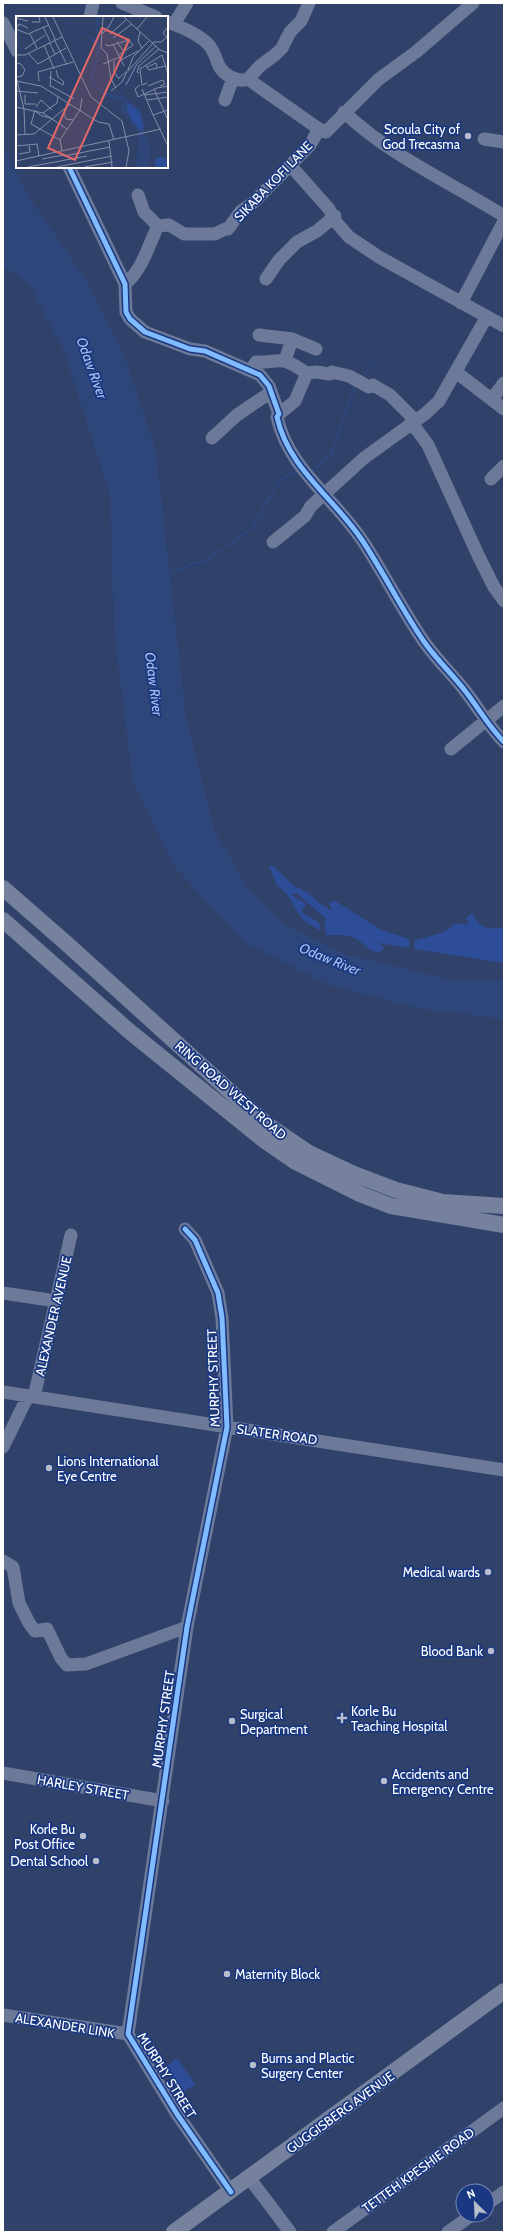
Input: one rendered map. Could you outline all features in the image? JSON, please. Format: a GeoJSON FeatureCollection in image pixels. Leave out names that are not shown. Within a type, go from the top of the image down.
{"type":"FeatureCollection","features":[{"type":"Feature","properties":{"kind":"main road","name":"RING ROAD WEST ROAD"},"geometry":{"type":"LineString","coordinates":[[3,888],[268,1125],[309,1154],[354,1174],[418,1196],[443,1202],[504,1206]]}},
{"type":"Feature","properties":{"kind":"main road","name":"RING ROAD WEST ROAD"},"geometry":{"type":"LineString","coordinates":[[3,920],[129,1031],[265,1141],[294,1161],[360,1194],[391,1206],[504,1225]]}},
{"type":"Feature","properties":{"kind":"main road"},"geometry":{"type":"LineString","coordinates":[[50,963],[57,951],[66,943]]}},
{"type":"Feature","properties":{"kind":"main road","name":"GUGGISBERG AVENUE"},"geometry":{"type":"LineString","coordinates":[[174,2232],[250,2179],[504,1991]]}},
{"type":"Feature","properties":{"kind":"street"},"geometry":{"type":"LineString","coordinates":[[90,16],[93,3]]}},
{"type":"Feature","properties":{"kind":"street"},"geometry":{"type":"LineString","coordinates":[[122,3],[154,16]]}},
{"type":"Feature","properties":{"kind":"street"},"geometry":{"type":"LineString","coordinates":[[187,3],[170,23],[190,31],[209,44],[220,67],[233,78],[243,81],[248,79],[260,66],[282,48],[290,32],[301,21],[309,3]]}},
{"type":"Feature","properties":{"kind":"street","name":"SIKABA KOFI LANE"},"geometry":{"type":"LineString","coordinates":[[138,195],[144,212],[163,226],[184,234],[215,234],[224,228],[228,229],[241,211],[254,202],[291,166],[310,145],[319,129],[326,132],[344,112],[379,79],[416,52],[474,3]]}},
{"type":"Feature","properties":{"kind":"street"},"geometry":{"type":"LineString","coordinates":[[3,23],[16,49]]}},
{"type":"Feature","properties":{"kind":"street"},"geometry":{"type":"LineString","coordinates":[[225,100],[233,78]]}},
{"type":"Feature","properties":{"kind":"street"},"geometry":{"type":"LineString","coordinates":[[248,79],[319,129]]}},
{"type":"Feature","properties":{"kind":"street"},"geometry":{"type":"LineString","coordinates":[[344,112],[361,129],[407,160],[463,190],[504,216]]}},
{"type":"Feature","properties":{"kind":"street"},"geometry":{"type":"LineString","coordinates":[[484,139],[504,142]]}},
{"type":"Feature","properties":{"kind":"street"},"geometry":{"type":"LineString","coordinates":[[291,166],[335,216],[336,222],[349,237],[368,250],[486,318],[504,326]]}},
{"type":"Feature","properties":{"kind":"street"},"geometry":{"type":"LineString","coordinates":[[69,168],[126,284],[126,312],[139,328],[145,332],[190,348],[204,351],[260,375],[271,392],[279,414],[277,417],[280,431],[303,472],[345,516],[362,540],[426,645],[465,690],[486,721],[504,742]]}},
{"type":"Feature","properties":{"kind":"street"},"geometry":{"type":"LineString","coordinates":[[266,279],[279,260],[297,242],[317,231],[335,216]]}},
{"type":"Feature","properties":{"kind":"street"},"geometry":{"type":"LineString","coordinates":[[461,303],[504,222]]}},
{"type":"Feature","properties":{"kind":"street"},"geometry":{"type":"LineString","coordinates":[[126,284],[133,277],[163,226]]}},
{"type":"Feature","properties":{"kind":"street"},"geometry":{"type":"LineString","coordinates":[[273,542],[305,516],[324,494],[364,458],[425,414],[439,401],[486,318]]}},
{"type":"Feature","properties":{"kind":"street"},"geometry":{"type":"LineString","coordinates":[[259,335],[292,339],[316,349]]}},
{"type":"Feature","properties":{"kind":"street"},"geometry":{"type":"LineString","coordinates":[[285,361],[292,339]]}},
{"type":"Feature","properties":{"kind":"street"},"geometry":{"type":"LineString","coordinates":[[251,370],[256,362],[267,363],[285,361],[307,373],[334,373],[359,380],[369,387],[373,385],[390,396],[413,422],[428,445],[478,555],[494,587],[504,601]]}},
{"type":"Feature","properties":{"kind":"street"},"geometry":{"type":"LineString","coordinates":[[456,372],[504,409]]}},
{"type":"Feature","properties":{"kind":"street"},"geometry":{"type":"LineString","coordinates":[[279,414],[295,402],[307,373]]}},
{"type":"Feature","properties":{"kind":"street"},"geometry":{"type":"LineString","coordinates":[[492,399],[504,383]]}},
{"type":"Feature","properties":{"kind":"street"},"geometry":{"type":"LineString","coordinates":[[212,438],[237,415],[271,392]]}},
{"type":"Feature","properties":{"kind":"street"},"geometry":{"type":"LineString","coordinates":[[491,479],[504,466]]}},
{"type":"Feature","properties":{"kind":"street"},"geometry":{"type":"LineString","coordinates":[[451,749],[486,721],[490,715],[504,706]]}},
{"type":"Feature","properties":{"kind":"street","name":"MURPHY STREET"},"geometry":{"type":"LineString","coordinates":[[185,1229],[195,1240],[218,1293],[222,1318],[227,1427],[187,1627],[163,1801],[128,2034],[177,2114],[231,2192]]}},
{"type":"Feature","properties":{"kind":"street","name":"ALEXANDER AVENUE"},"geometry":{"type":"LineString","coordinates":[[3,1447],[31,1396],[56,1301],[71,1236]]}},
{"type":"Feature","properties":{"kind":"street"},"geometry":{"type":"LineString","coordinates":[[3,1293],[56,1301]]}},
{"type":"Feature","properties":{"kind":"street","name":"SLATER ROAD"},"geometry":{"type":"LineString","coordinates":[[3,1392],[504,1470]]}},
{"type":"Feature","properties":{"kind":"street"},"geometry":{"type":"LineString","coordinates":[[3,1561],[13,1567],[19,1603],[28,1623],[35,1631],[47,1629],[61,1658],[67,1665],[86,1664],[187,1627]]}},
{"type":"Feature","properties":{"kind":"street","name":"HARLEY STREET"},"geometry":{"type":"LineString","coordinates":[[3,1773],[163,1801]]}},
{"type":"Feature","properties":{"kind":"street","name":"ALEXANDER LINK"},"geometry":{"type":"LineString","coordinates":[[3,2015],[128,2034]]}},
{"type":"Feature","properties":{"kind":"street","name":"TETTEH KPESHIE ROAD"},"geometry":{"type":"LineString","coordinates":[[333,2232],[504,2108]]}},
{"type":"Feature","properties":{"kind":"street"},"geometry":{"type":"LineString","coordinates":[[250,2179],[290,2232]]}},
{"type":"Feature","properties":{"kind":"street"},"geometry":{"type":"LineString","coordinates":[[495,2198],[504,2192]]}},
{"type":"Feature","properties":{"kind":"street"},"geometry":{"type":"LineString","coordinates":[[448,2232],[461,2223]]}},
{"type":"Feature","properties":{"kind":"shaded area"},"geometry":{"type":"Polygon","coordinates":[[[269,866],[274,867],[293,885],[308,893],[319,903],[332,911],[329,902],[335,901],[381,930],[409,939],[409,948],[379,942],[384,948],[377,952],[369,949],[352,937],[326,935],[324,926],[326,918],[296,893],[291,895],[306,904],[301,912],[318,922],[321,929],[319,930],[302,919],[287,894],[277,885],[269,866]]]}},
{"type":"Feature","properties":{"kind":"shaded area"},"geometry":{"type":"Polygon","coordinates":[[[471,914],[475,915],[474,918],[484,927],[504,928],[504,963],[414,949],[415,940],[442,933],[456,923],[468,925],[468,921],[465,918],[471,914]]]}},
{"type":"Feature","properties":{"kind":"shaded area"},"geometry":{"type":"Polygon","coordinates":[[[177,2058],[195,2084],[182,2093],[164,2068],[177,2058]]]}},
{"type":"Feature","properties":{"kind":"water","name":"Odaw River"},"geometry":{"type":"Polygon","coordinates":[[[3,149],[32,201],[88,283],[123,352],[156,451],[186,717],[214,829],[249,890],[285,925],[344,954],[453,980],[504,979],[504,1019],[420,1009],[328,985],[245,943],[173,865],[133,783],[114,630],[110,494],[64,352],[29,284],[3,266],[3,149]]]}},
{"type":"Feature","properties":{"kind":"waterway"},"geometry":{"type":"LineString","coordinates":[[362,378],[376,362]]}},
{"type":"Feature","properties":{"kind":"waterway"},"geometry":{"type":"LineString","coordinates":[[311,471],[332,454],[356,384]]}},
{"type":"Feature","properties":{"kind":"waterway"},"geometry":{"type":"LineString","coordinates":[[168,572],[183,569],[192,563],[203,563],[252,528],[278,483],[286,476],[300,471]]}},
{"type":"Feature","properties":{"kind":"cycle path"},"geometry":{"type":"LineString","coordinates":[[69,168],[125,284],[126,312],[130,319],[145,332],[190,349],[205,351],[260,375],[269,386],[279,414],[277,417],[291,452],[313,482],[351,525],[378,565],[425,643],[471,698],[489,724],[504,742]]}},
{"type":"Feature","properties":{"kind":"cycle path"},"geometry":{"type":"LineString","coordinates":[[185,1229],[195,1240],[218,1293],[222,1318],[227,1427],[187,1627],[128,2034],[177,2114],[231,2192]]}},
{"type":"Feature","properties":{"kind":"place","name":"Scoula City of God Trecasma"},"geometry":{"type":"Point","coordinates":[468,136]}},
{"type":"Feature","properties":{"kind":"place","name":"Lions International Eye Centre"},"geometry":{"type":"Point","coordinates":[49,1468]}},
{"type":"Feature","properties":{"kind":"place","name":"Medical wards"},"geometry":{"type":"Point","coordinates":[488,1572]}},
{"type":"Feature","properties":{"kind":"place","name":"Blood Bank"},"geometry":{"type":"Point","coordinates":[491,1651]}},
{"type":"Feature","properties":{"kind":"place","name":"Korle Bu Teaching Hospital"},"geometry":{"type":"Point","coordinates":[342,1718]}},
{"type":"Feature","properties":{"kind":"place","name":"Surgical Department"},"geometry":{"type":"Point","coordinates":[232,1721]}},
{"type":"Feature","properties":{"kind":"place","name":"Accidents and Emergency Centre"},"geometry":{"type":"Point","coordinates":[384,1781]}},
{"type":"Feature","properties":{"kind":"place","name":"Korle Bu Post Office"},"geometry":{"type":"Point","coordinates":[83,1836]}},
{"type":"Feature","properties":{"kind":"place","name":"Dental School"},"geometry":{"type":"Point","coordinates":[96,1861]}},
{"type":"Feature","properties":{"kind":"place","name":"Maternity Block"},"geometry":{"type":"Point","coordinates":[227,1974]}},
{"type":"Feature","properties":{"kind":"place","name":"Burns and Plactic Surgery Center"},"geometry":{"type":"Point","coordinates":[253,2065]}}]}
